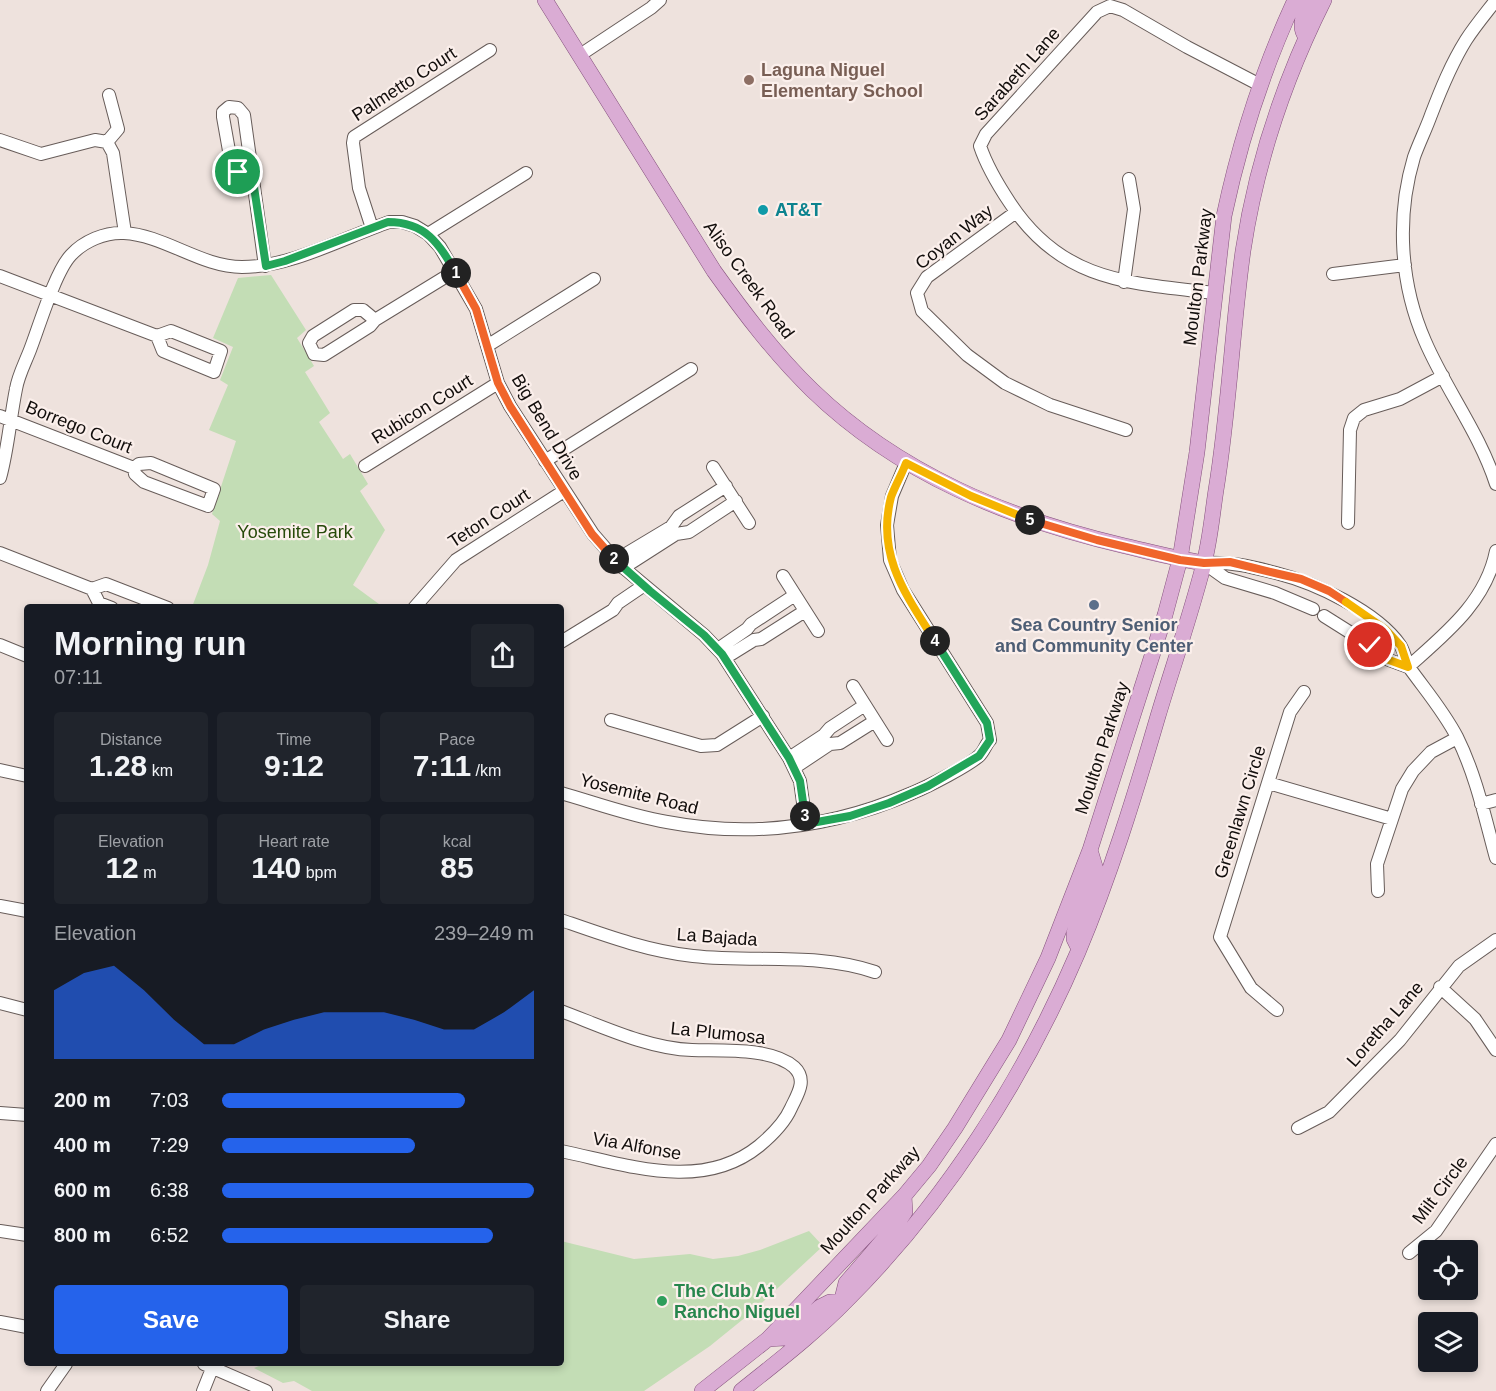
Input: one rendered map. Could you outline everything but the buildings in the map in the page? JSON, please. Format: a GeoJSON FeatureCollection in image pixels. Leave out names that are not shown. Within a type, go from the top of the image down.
{"type":"FeatureCollection","features":[{"type":"Feature","properties":{"kind":"main road","name":"Aliso Creek Road"},"geometry":{"type":"LineString","coordinates":[[545,0],[714,271],[770,346],[813,391],[848,421],[906,463],[971,496],[1040,524],[1180,560],[1204,563]]}},
{"type":"Feature","properties":{"kind":"main road","name":"Moulton Parkway"},"geometry":{"type":"LineString","coordinates":[[702,1391],[768,1339],[904,1196],[929,1166],[1009,1040],[1048,958],[1090,850],[1112,775],[1165,615],[1180,560],[1199,432],[1220,245],[1232,180],[1260,85],[1295,0]]}},
{"type":"Feature","properties":{"kind":"main road"},"geometry":{"type":"LineString","coordinates":[[1306,37],[1302,32],[1301,23],[1311,0]]}},
{"type":"Feature","properties":{"kind":"main road"},"geometry":{"type":"LineString","coordinates":[[741,1391],[846,1301],[932,1202],[990,1120],[1034,1044],[1080,949],[1140,778],[1204,563],[1227,420],[1244,247],[1277,111],[1306,37],[1324,0]]}},
{"type":"Feature","properties":{"kind":"main road"},"geometry":{"type":"LineString","coordinates":[[1080,949],[1074,939],[1074,933],[1096,870],[1090,850]]}},
{"type":"Feature","properties":{"kind":"main road"},"geometry":{"type":"LineString","coordinates":[[846,1301],[843,1295],[846,1283],[905,1212],[904,1196]]}},
{"type":"Feature","properties":{"kind":"main road"},"geometry":{"type":"LineString","coordinates":[[768,1339],[784,1338],[820,1307],[830,1302],[846,1301]]}},
{"type":"Feature","properties":{"kind":"street"},"geometry":{"type":"LineString","coordinates":[[579,55],[660,0]]}},
{"type":"Feature","properties":{"kind":"street"},"geometry":{"type":"LineString","coordinates":[[1496,0],[1466,40],[1445,80],[1414,157],[1405,199],[1402,233],[1405,265],[1415,313],[1425,341],[1487,455],[1496,484]]}},
{"type":"Feature","properties":{"kind":"street","name":"Sarabeth Lane"},"geometry":{"type":"LineString","coordinates":[[1016,212],[985,160],[980,146],[986,134],[1097,12],[1110,6],[1123,10],[1260,85]]}},
{"type":"Feature","properties":{"kind":"street","name":"Palmetto Court"},"geometry":{"type":"LineString","coordinates":[[372,228],[359,188],[354,137],[490,50]]}},
{"type":"Feature","properties":{"kind":"street"},"geometry":{"type":"LineString","coordinates":[[107,142],[118,129],[109,95]]}},
{"type":"Feature","properties":{"kind":"street"},"geometry":{"type":"LineString","coordinates":[[252,174],[238,172],[231,162],[223,112],[229,107],[238,108],[244,115],[266,266]]}},
{"type":"Feature","properties":{"kind":"street"},"geometry":{"type":"LineString","coordinates":[[0,140],[41,154],[95,140],[107,142]]}},
{"type":"Feature","properties":{"kind":"street"},"geometry":{"type":"LineString","coordinates":[[107,142],[113,153],[125,233]]}},
{"type":"Feature","properties":{"kind":"street"},"geometry":{"type":"LineString","coordinates":[[0,478],[6,458],[6,418],[50,295],[69,257],[92,239],[109,234],[125,233],[214,262],[239,267],[266,266],[388,222],[402,222],[415,226],[428,234],[526,173]]}},
{"type":"Feature","properties":{"kind":"street"},"geometry":{"type":"LineString","coordinates":[[1124,282],[1134,209],[1129,179]]}},
{"type":"Feature","properties":{"kind":"street"},"geometry":{"type":"LineString","coordinates":[[1016,212],[1040,240],[1068,261],[1101,276],[1124,282],[1214,293]]}},
{"type":"Feature","properties":{"kind":"street","name":"Coyan Way"},"geometry":{"type":"LineString","coordinates":[[1016,212],[927,277],[917,294],[922,311],[967,355],[1005,382],[1050,405],[1126,430]]}},
{"type":"Feature","properties":{"kind":"street","name":"Big Bend Drive"},"geometry":{"type":"LineString","coordinates":[[428,234],[455,271],[476,309],[498,383],[510,406],[564,491],[592,534],[619,564],[721,654],[763,716],[791,763],[800,781],[806,824]]}},
{"type":"Feature","properties":{"kind":"street"},"geometry":{"type":"LineString","coordinates":[[1333,274],[1405,265]]}},
{"type":"Feature","properties":{"kind":"street"},"geometry":{"type":"LineString","coordinates":[[375,320],[363,310],[354,310],[313,336],[309,343],[311,349],[314,354],[324,355],[370,326],[375,320],[455,271]]}},
{"type":"Feature","properties":{"kind":"street"},"geometry":{"type":"LineString","coordinates":[[0,276],[157,336],[171,331],[221,351],[214,372],[163,351],[157,336]]}},
{"type":"Feature","properties":{"kind":"street"},"geometry":{"type":"LineString","coordinates":[[487,346],[594,279]]}},
{"type":"Feature","properties":{"kind":"street"},"geometry":{"type":"LineString","coordinates":[[545,461],[691,369]]}},
{"type":"Feature","properties":{"kind":"street"},"geometry":{"type":"LineString","coordinates":[[1348,524],[1350,430],[1354,418],[1364,410],[1400,399],[1443,376]]}},
{"type":"Feature","properties":{"kind":"street","name":"Rubicon Court"},"geometry":{"type":"LineString","coordinates":[[365,466],[498,383]]}},
{"type":"Feature","properties":{"kind":"street","name":"Borrego Court"},"geometry":{"type":"LineString","coordinates":[[6,418],[134,468]]}},
{"type":"Feature","properties":{"kind":"street","name":"Yosemite Road"},"geometry":{"type":"LineString","coordinates":[[564,794],[665,822],[707,828],[746,830],[786,828],[850,816],[889,803],[928,786],[979,756],[990,740],[987,723],[903,590],[890,560],[887,525],[892,496],[906,463]]}},
{"type":"Feature","properties":{"kind":"street","name":"Borrego Court"},"geometry":{"type":"LineString","coordinates":[[139,464],[151,464],[214,489],[208,506],[144,482],[135,474],[134,468],[139,464]]}},
{"type":"Feature","properties":{"kind":"street"},"geometry":{"type":"LineString","coordinates":[[713,467],[749,523]]}},
{"type":"Feature","properties":{"kind":"street"},"geometry":{"type":"LineString","coordinates":[[619,564],[674,530],[679,516],[726,486]]}},
{"type":"Feature","properties":{"kind":"street","name":"Teton Court"},"geometry":{"type":"LineString","coordinates":[[418,604],[456,560],[564,491]]}},
{"type":"Feature","properties":{"kind":"street"},"geometry":{"type":"LineString","coordinates":[[674,530],[689,532],[736,501]]}},
{"type":"Feature","properties":{"kind":"street"},"geometry":{"type":"LineString","coordinates":[[1408,667],[1457,623],[1478,595],[1494,563],[1496,551]]}},
{"type":"Feature","properties":{"kind":"street"},"geometry":{"type":"LineString","coordinates":[[0,554],[92,589],[105,584],[158,604]]}},
{"type":"Feature","properties":{"kind":"street","name":"Aliso Creek Road"},"geometry":{"type":"LineString","coordinates":[[1204,563],[1230,562],[1301,579],[1329,591],[1385,629],[1401,646],[1408,667],[1437,704],[1457,738],[1481,804],[1496,858]]}},
{"type":"Feature","properties":{"kind":"street","name":"Aliso Creek Road"},"geometry":{"type":"LineString","coordinates":[[1204,563],[1225,578],[1275,593],[1313,609]]}},
{"type":"Feature","properties":{"kind":"street"},"geometry":{"type":"LineString","coordinates":[[783,576],[818,631]]}},
{"type":"Feature","properties":{"kind":"street"},"geometry":{"type":"LineString","coordinates":[[564,640],[613,610],[623,609],[646,588]]}},
{"type":"Feature","properties":{"kind":"street"},"geometry":{"type":"LineString","coordinates":[[92,589],[102,604]]}},
{"type":"Feature","properties":{"kind":"street"},"geometry":{"type":"LineString","coordinates":[[721,654],[750,634],[751,624],[795,595]]}},
{"type":"Feature","properties":{"kind":"street"},"geometry":{"type":"LineString","coordinates":[[750,634],[761,639],[805,611]]}},
{"type":"Feature","properties":{"kind":"street","name":"Aliso Creek Road"},"geometry":{"type":"LineString","coordinates":[[1324,616],[1389,660],[1408,667]]}},
{"type":"Feature","properties":{"kind":"street"},"geometry":{"type":"LineString","coordinates":[[0,645],[24,655]]}},
{"type":"Feature","properties":{"kind":"street"},"geometry":{"type":"LineString","coordinates":[[853,686],[887,740]]}},
{"type":"Feature","properties":{"kind":"street","name":"Greenlawn Circle"},"geometry":{"type":"LineString","coordinates":[[1277,1010],[1251,988],[1220,937],[1290,712],[1304,692]]}},
{"type":"Feature","properties":{"kind":"street"},"geometry":{"type":"LineString","coordinates":[[791,763],[827,740],[830,728],[865,705]]}},
{"type":"Feature","properties":{"kind":"street"},"geometry":{"type":"LineString","coordinates":[[611,720],[701,746],[717,745],[763,716]]}},
{"type":"Feature","properties":{"kind":"street"},"geometry":{"type":"LineString","coordinates":[[827,740],[840,743],[875,720]]}},
{"type":"Feature","properties":{"kind":"street"},"geometry":{"type":"LineString","coordinates":[[1378,891],[1377,864],[1402,789],[1413,771],[1431,752],[1457,738]]}},
{"type":"Feature","properties":{"kind":"street"},"geometry":{"type":"LineString","coordinates":[[0,770],[24,775]]}},
{"type":"Feature","properties":{"kind":"street"},"geometry":{"type":"LineString","coordinates":[[1268,783],[1392,819]]}},
{"type":"Feature","properties":{"kind":"street"},"geometry":{"type":"LineString","coordinates":[[1481,804],[1496,800]]}},
{"type":"Feature","properties":{"kind":"street"},"geometry":{"type":"LineString","coordinates":[[0,906],[24,910]]}},
{"type":"Feature","properties":{"kind":"street","name":"La Bajada"},"geometry":{"type":"LineString","coordinates":[[564,921],[619,941],[659,951],[726,958],[829,960],[852,964],[875,972]]}},
{"type":"Feature","properties":{"kind":"street","name":"Loretha Lane"},"geometry":{"type":"LineString","coordinates":[[1298,1128],[1329,1112],[1400,1040],[1459,966],[1496,940]]}},
{"type":"Feature","properties":{"kind":"street"},"geometry":{"type":"LineString","coordinates":[[1440,987],[1475,1019],[1496,1050]]}},
{"type":"Feature","properties":{"kind":"street"},"geometry":{"type":"LineString","coordinates":[[0,1003],[24,1009]]}},
{"type":"Feature","properties":{"kind":"street","name":"La Plumosa"},"geometry":{"type":"LineString","coordinates":[[564,1012],[646,1042],[689,1050],[759,1053],[785,1061],[800,1074]]}},
{"type":"Feature","properties":{"kind":"street","name":"Via Alfonse"},"geometry":{"type":"LineString","coordinates":[[564,1152],[666,1172],[704,1172],[726,1165],[750,1153],[772,1135],[789,1113],[802,1082],[800,1074]]}},
{"type":"Feature","properties":{"kind":"street"},"geometry":{"type":"LineString","coordinates":[[0,1113],[24,1115]]}},
{"type":"Feature","properties":{"kind":"street","name":"Milt Circle"},"geometry":{"type":"LineString","coordinates":[[1409,1253],[1436,1231],[1496,1144]]}},
{"type":"Feature","properties":{"kind":"street"},"geometry":{"type":"LineString","coordinates":[[0,1231],[24,1235]]}},
{"type":"Feature","properties":{"kind":"street"},"geometry":{"type":"LineString","coordinates":[[0,1322],[24,1326]]}},
{"type":"Feature","properties":{"kind":"street"},"geometry":{"type":"LineString","coordinates":[[47,1391],[65,1366]]}},
{"type":"Feature","properties":{"kind":"street"},"geometry":{"type":"LineString","coordinates":[[203,1391],[208,1366]]}},
{"type":"Feature","properties":{"kind":"street"},"geometry":{"type":"LineString","coordinates":[[210,1366],[266,1391]]}},
{"type":"Feature","properties":{"kind":"green space","name":"Yosemite Park"},"geometry":{"type":"Polygon","coordinates":[[[271,275],[306,330],[297,338],[314,366],[305,372],[330,413],[319,422],[343,459],[350,454],[368,484],[360,491],[385,530],[353,585],[379,604],[193,604],[208,565],[220,521],[212,514],[236,441],[209,430],[228,385],[220,380],[233,347],[213,338],[238,278],[271,275]]]}},
{"type":"Feature","properties":{"kind":"green space","name":"The Club At Rancho Niguel"},"geometry":{"type":"Polygon","coordinates":[[[809,1231],[823,1246],[752,1312],[710,1346],[644,1391],[312,1391],[294,1381],[283,1383],[254,1368],[259,1366],[564,1366],[564,1242],[634,1259],[690,1254],[713,1259],[760,1250],[809,1231]]]}},
{"type":"Feature","properties":{"kind":"place","name":"Laguna Niguel Elementary School"},"geometry":{"type":"Point","coordinates":[749,80]}},
{"type":"Feature","properties":{"kind":"place","name":"AT&T"},"geometry":{"type":"Point","coordinates":[763,210]}},
{"type":"Feature","properties":{"kind":"place","name":"Sea Country Senior and Community Center"},"geometry":{"type":"Point","coordinates":[1094,605]}},
{"type":"Feature","properties":{"kind":"place","name":"The Club At Rancho Niguel"},"geometry":{"type":"Point","coordinates":[662,1301]}},
{"type":"Feature","properties":{"kind":"route"},"geometry":{"type":"LineString","coordinates":[[238,172],[252,174],[266,266],[388,222],[402,222],[415,226],[428,234],[440,247],[476,309],[498,383],[510,406],[592,534],[619,564],[704,635],[722,654],[789,758],[800,781],[806,824],[850,816],[889,803],[928,786],[979,756],[990,740],[987,723],[903,590],[890,560],[887,525],[892,496],[906,463],[1001,510],[1040,524],[1180,560],[1204,563],[1230,562],[1301,579],[1329,591],[1385,629],[1401,646],[1408,667],[1389,660],[1370,645]]}}]}
